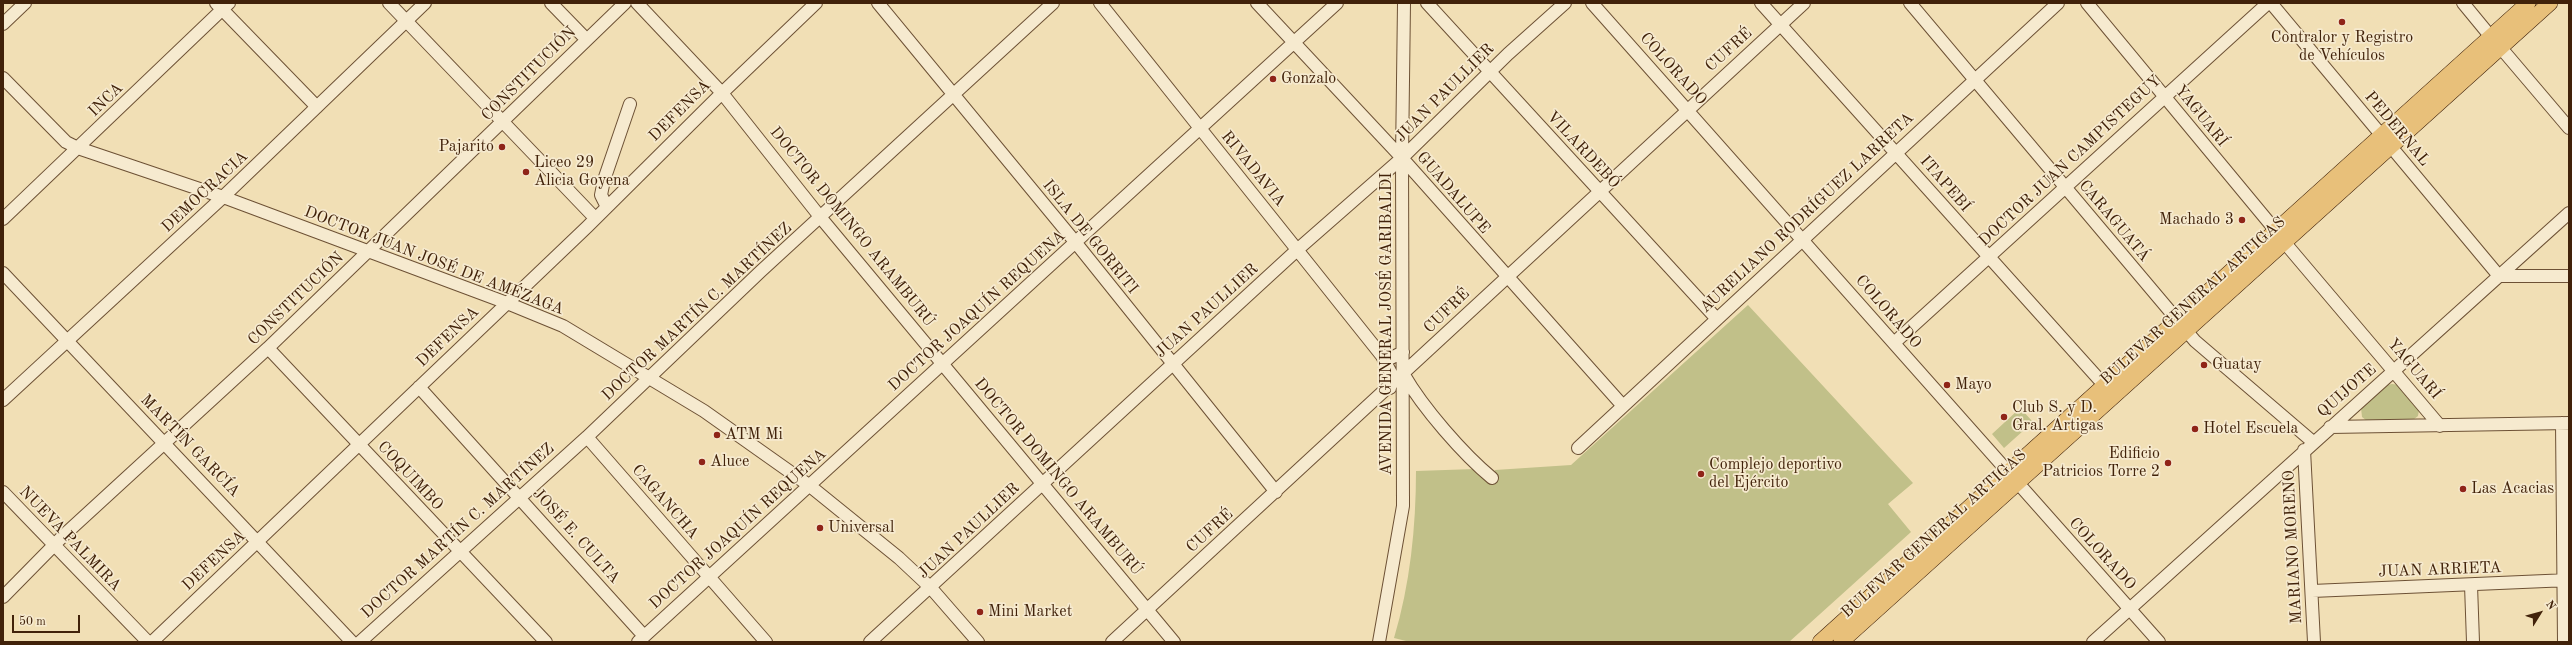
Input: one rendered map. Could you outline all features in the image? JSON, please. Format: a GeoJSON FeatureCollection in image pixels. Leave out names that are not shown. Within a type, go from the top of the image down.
{"type":"FeatureCollection","features":[{"type":"Feature","properties":{"kind":"main road","name":"BULEVAR GENERAL ARTIGAS"},"geometry":{"type":"LineString","coordinates":[[2496,42],[2528,3]]}},
{"type":"Feature","properties":{"kind":"main road","name":"BULEVAR GENERAL ARTIGAS"},"geometry":{"type":"LineString","coordinates":[[1820,642],[2013,477],[2181,325],[2276,231],[2386,141],[2496,42],[2550,3]]}},
{"type":"Feature","properties":{"kind":"main road","name":"BULEVAR GENERAL ARTIGAS"},"geometry":{"type":"LineString","coordinates":[[1841,642],[2013,477],[2105,386],[2285,243],[2386,141]]}},
{"type":"Feature","properties":{"kind":"street"},"geometry":{"type":"LineString","coordinates":[[3,24],[25,3]]}},
{"type":"Feature","properties":{"kind":"street"},"geometry":{"type":"LineString","coordinates":[[389,3],[595,218]]}},
{"type":"Feature","properties":{"kind":"street","name":"DEMOCRACIA"},"geometry":{"type":"LineString","coordinates":[[3,400],[223,197],[425,3]]}},
{"type":"Feature","properties":{"kind":"street"},"geometry":{"type":"LineString","coordinates":[[551,3],[586,40]]}},
{"type":"Feature","properties":{"kind":"street","name":"CONSTITUCIÓN"},"geometry":{"type":"LineString","coordinates":[[3,597],[55,545],[166,444],[268,348],[625,3]]}},
{"type":"Feature","properties":{"kind":"street","name":"DOCTOR DOMINGO ARAMBURÚ"},"geometry":{"type":"LineString","coordinates":[[637,3],[722,93],[821,218],[1174,642]]}},
{"type":"Feature","properties":{"kind":"street","name":"DEFENSA"},"geometry":{"type":"LineString","coordinates":[[152,642],[420,387],[816,3]]}},
{"type":"Feature","properties":{"kind":"street","name":"ISLA DE GORRITI"},"geometry":{"type":"LineString","coordinates":[[878,3],[1076,243],[1276,492]]}},
{"type":"Feature","properties":{"kind":"street","name":"DOCTOR MARTÍN C. MARTÍNEZ"},"geometry":{"type":"LineString","coordinates":[[360,642],[519,496],[587,437],[952,93],[1053,3]]}},
{"type":"Feature","properties":{"kind":"street","name":"RIVADAVIA"},"geometry":{"type":"LineString","coordinates":[[1100,3],[1382,356],[1391,373],[1390,388]]}},
{"type":"Feature","properties":{"kind":"street","name":"GUADALUPE"},"geometry":{"type":"LineString","coordinates":[[1257,3],[1402,158],[1623,406]]}},
{"type":"Feature","properties":{"kind":"street","name":"DOCTOR JOAQUÍN REQUENA"},"geometry":{"type":"LineString","coordinates":[[641,639],[708,576],[810,486],[944,364],[1337,3]]}},
{"type":"Feature","properties":{"kind":"street","name":"AVENIDA GENERAL JOSÉ GARIBALDI"},"geometry":{"type":"LineString","coordinates":[[1377,639],[1403,506],[1404,375],[1402,158],[1404,3]]}},
{"type":"Feature","properties":{"kind":"street","name":"VILARDEBÓ"},"geometry":{"type":"LineString","coordinates":[[1427,3],[1716,318]]}},
{"type":"Feature","properties":{"kind":"street","name":"JUAN PAULLIER"},"geometry":{"type":"LineString","coordinates":[[870,642],[931,588],[1297,250],[1402,158],[1490,72],[1565,3]]}},
{"type":"Feature","properties":{"kind":"street","name":"COLORADO"},"geometry":{"type":"LineString","coordinates":[[1592,3],[1804,240],[2159,642]]}},
{"type":"Feature","properties":{"kind":"street","name":"ITAPEBÍ"},"geometry":{"type":"LineString","coordinates":[[1761,3],[2105,386]]}},
{"type":"Feature","properties":{"kind":"street","name":"CUFRÉ"},"geometry":{"type":"LineString","coordinates":[[1112,642],[1390,388],[1506,276],[1804,3]]}},
{"type":"Feature","properties":{"kind":"street","name":"CARAGUATÁ"},"geometry":{"type":"LineString","coordinates":[[1910,3],[2195,341],[2308,446]]}},
{"type":"Feature","properties":{"kind":"street","name":"AURELIANO RODRÍGUEZ LARRETA"},"geometry":{"type":"LineString","coordinates":[[1578,448],[1716,318],[1804,240],[1896,152],[2058,3]]}},
{"type":"Feature","properties":{"kind":"street","name":"YAGUARÍ"},"geometry":{"type":"LineString","coordinates":[[2087,3],[2276,231]]}},
{"type":"Feature","properties":{"kind":"street","name":"DOCTOR JUAN CAMPISTEGUY"},"geometry":{"type":"LineString","coordinates":[[1894,343],[2268,3]]}},
{"type":"Feature","properties":{"kind":"street","name":"PEDERNAL"},"geometry":{"type":"LineString","coordinates":[[2271,3],[2499,276]]}},
{"type":"Feature","properties":{"kind":"street"},"geometry":{"type":"LineString","coordinates":[[2463,3],[2569,128]]}},
{"type":"Feature","properties":{"kind":"street"},"geometry":{"type":"LineString","coordinates":[[223,5],[317,107]]}},
{"type":"Feature","properties":{"kind":"street","name":"INCA"},"geometry":{"type":"LineString","coordinates":[[3,219],[78,148],[223,5]]}},
{"type":"Feature","properties":{"kind":"street","name":"DOCTOR JUAN JOSÉ DE AMÉZAGA"},"geometry":{"type":"LineString","coordinates":[[3,78],[66,142],[78,148],[223,197],[507,303],[563,326],[704,411],[810,486],[899,558],[931,588],[978,642]]}},
{"type":"Feature","properties":{"kind":"street"},"geometry":{"type":"LineString","coordinates":[[607,207],[601,195],[604,180],[630,104]]}},
{"type":"Feature","properties":{"kind":"street","name":"QUIJOTE"},"geometry":{"type":"LineString","coordinates":[[2093,642],[2308,446],[2569,213]]}},
{"type":"Feature","properties":{"kind":"street","name":"YAGUARÍ"},"geometry":{"type":"LineString","coordinates":[[2285,243],[2440,426]]}},
{"type":"Feature","properties":{"kind":"street","name":"MARTÍN GARCÍA"},"geometry":{"type":"LineString","coordinates":[[3,273],[259,541],[352,642]]}},
{"type":"Feature","properties":{"kind":"street"},"geometry":{"type":"LineString","coordinates":[[2499,276],[2569,276]]}},
{"type":"Feature","properties":{"kind":"street","name":"COQUIMBO"},"geometry":{"type":"LineString","coordinates":[[268,348],[546,642]]}},
{"type":"Feature","properties":{"kind":"street"},"geometry":{"type":"LineString","coordinates":[[1382,356],[1391,358],[1403,352]]}},
{"type":"Feature","properties":{"kind":"street"},"geometry":{"type":"LineString","coordinates":[[1404,375],[1423,403],[1479,468],[1492,478]]}},
{"type":"Feature","properties":{"kind":"street","name":"JOSÉ E. CULTA"},"geometry":{"type":"LineString","coordinates":[[420,387],[519,496],[641,639]]}},
{"type":"Feature","properties":{"kind":"street"},"geometry":{"type":"LineString","coordinates":[[1403,411],[1423,403]]}},
{"type":"Feature","properties":{"kind":"street"},"geometry":{"type":"LineString","coordinates":[[2330,427],[2566,423],[2566,581],[2564,642]]}},
{"type":"Feature","properties":{"kind":"street","name":"CAGANCHA"},"geometry":{"type":"LineString","coordinates":[[587,437],[766,642]]}},
{"type":"Feature","properties":{"kind":"street","name":"MARIANO MORENO"},"geometry":{"type":"LineString","coordinates":[[2308,446],[2314,642]]}},
{"type":"Feature","properties":{"kind":"street","name":"NUEVA PALMIRA"},"geometry":{"type":"LineString","coordinates":[[3,492],[148,642]]}},
{"type":"Feature","properties":{"kind":"street","name":"JUAN ARRIETA"},"geometry":{"type":"LineString","coordinates":[[2312,591],[2566,581]]}},
{"type":"Feature","properties":{"kind":"street"},"geometry":{"type":"LineString","coordinates":[[2471,585],[2473,642]]}},
{"type":"Feature","properties":{"kind":"shaded area","name":"Complejo deportivo del Ejército"},"geometry":{"type":"Polygon","coordinates":[[[1748,305],[1913,483],[1888,504],[1911,532],[1789,642],[1410,642],[1394,638],[1400,618],[1411,556],[1415,513],[1416,471],[1475,469],[1491,484],[1498,476],[1494,473],[1495,470],[1571,465],[1748,305]]]}},
{"type":"Feature","properties":{"kind":"shaded area"},"geometry":{"type":"Polygon","coordinates":[[[2387,385],[2400,385],[2419,410],[2418,416],[2413,420],[2367,421],[2362,417],[2361,408],[2387,385]]]}},
{"type":"Feature","properties":{"kind":"shaded area"},"geometry":{"type":"Polygon","coordinates":[[[2018,410],[2022,410],[2033,422],[2004,448],[1992,434],[2018,410]]]}},
{"type":"Feature","properties":{"kind":"place","name":"Contralor y Registro de Vehículos"},"geometry":{"type":"Point","coordinates":[2342,22]}},
{"type":"Feature","properties":{"kind":"place","name":"Gonzalo"},"geometry":{"type":"Point","coordinates":[1273,79]}},
{"type":"Feature","properties":{"kind":"place","name":"Pajarito"},"geometry":{"type":"Point","coordinates":[502,147]}},
{"type":"Feature","properties":{"kind":"place","name":"Liceo 29 Alicia Goyena"},"geometry":{"type":"Point","coordinates":[526,172]}},
{"type":"Feature","properties":{"kind":"place","name":"Machado 3"},"geometry":{"type":"Point","coordinates":[2242,220]}},
{"type":"Feature","properties":{"kind":"place","name":"Guatay"},"geometry":{"type":"Point","coordinates":[2204,365]}},
{"type":"Feature","properties":{"kind":"place","name":"Mayo"},"geometry":{"type":"Point","coordinates":[1947,385]}},
{"type":"Feature","properties":{"kind":"place","name":"Club S. y D. Gral. Artigas"},"geometry":{"type":"Point","coordinates":[2004,417]}},
{"type":"Feature","properties":{"kind":"place","name":"Hotel Escuela"},"geometry":{"type":"Point","coordinates":[2195,429]}},
{"type":"Feature","properties":{"kind":"place","name":"ATM Mi"},"geometry":{"type":"Point","coordinates":[717,435]}},
{"type":"Feature","properties":{"kind":"place","name":"Aluce"},"geometry":{"type":"Point","coordinates":[702,462]}},
{"type":"Feature","properties":{"kind":"place","name":"Edificio Patricios Torre 2"},"geometry":{"type":"Point","coordinates":[2168,463]}},
{"type":"Feature","properties":{"kind":"place","name":"Complejo deportivo del Ejército"},"geometry":{"type":"Point","coordinates":[1701,474]}},
{"type":"Feature","properties":{"kind":"place","name":"Las Acacias"},"geometry":{"type":"Point","coordinates":[2463,489]}},
{"type":"Feature","properties":{"kind":"place","name":"Universal"},"geometry":{"type":"Point","coordinates":[820,528]}},
{"type":"Feature","properties":{"kind":"place","name":"Mini Market"},"geometry":{"type":"Point","coordinates":[980,612]}}]}
